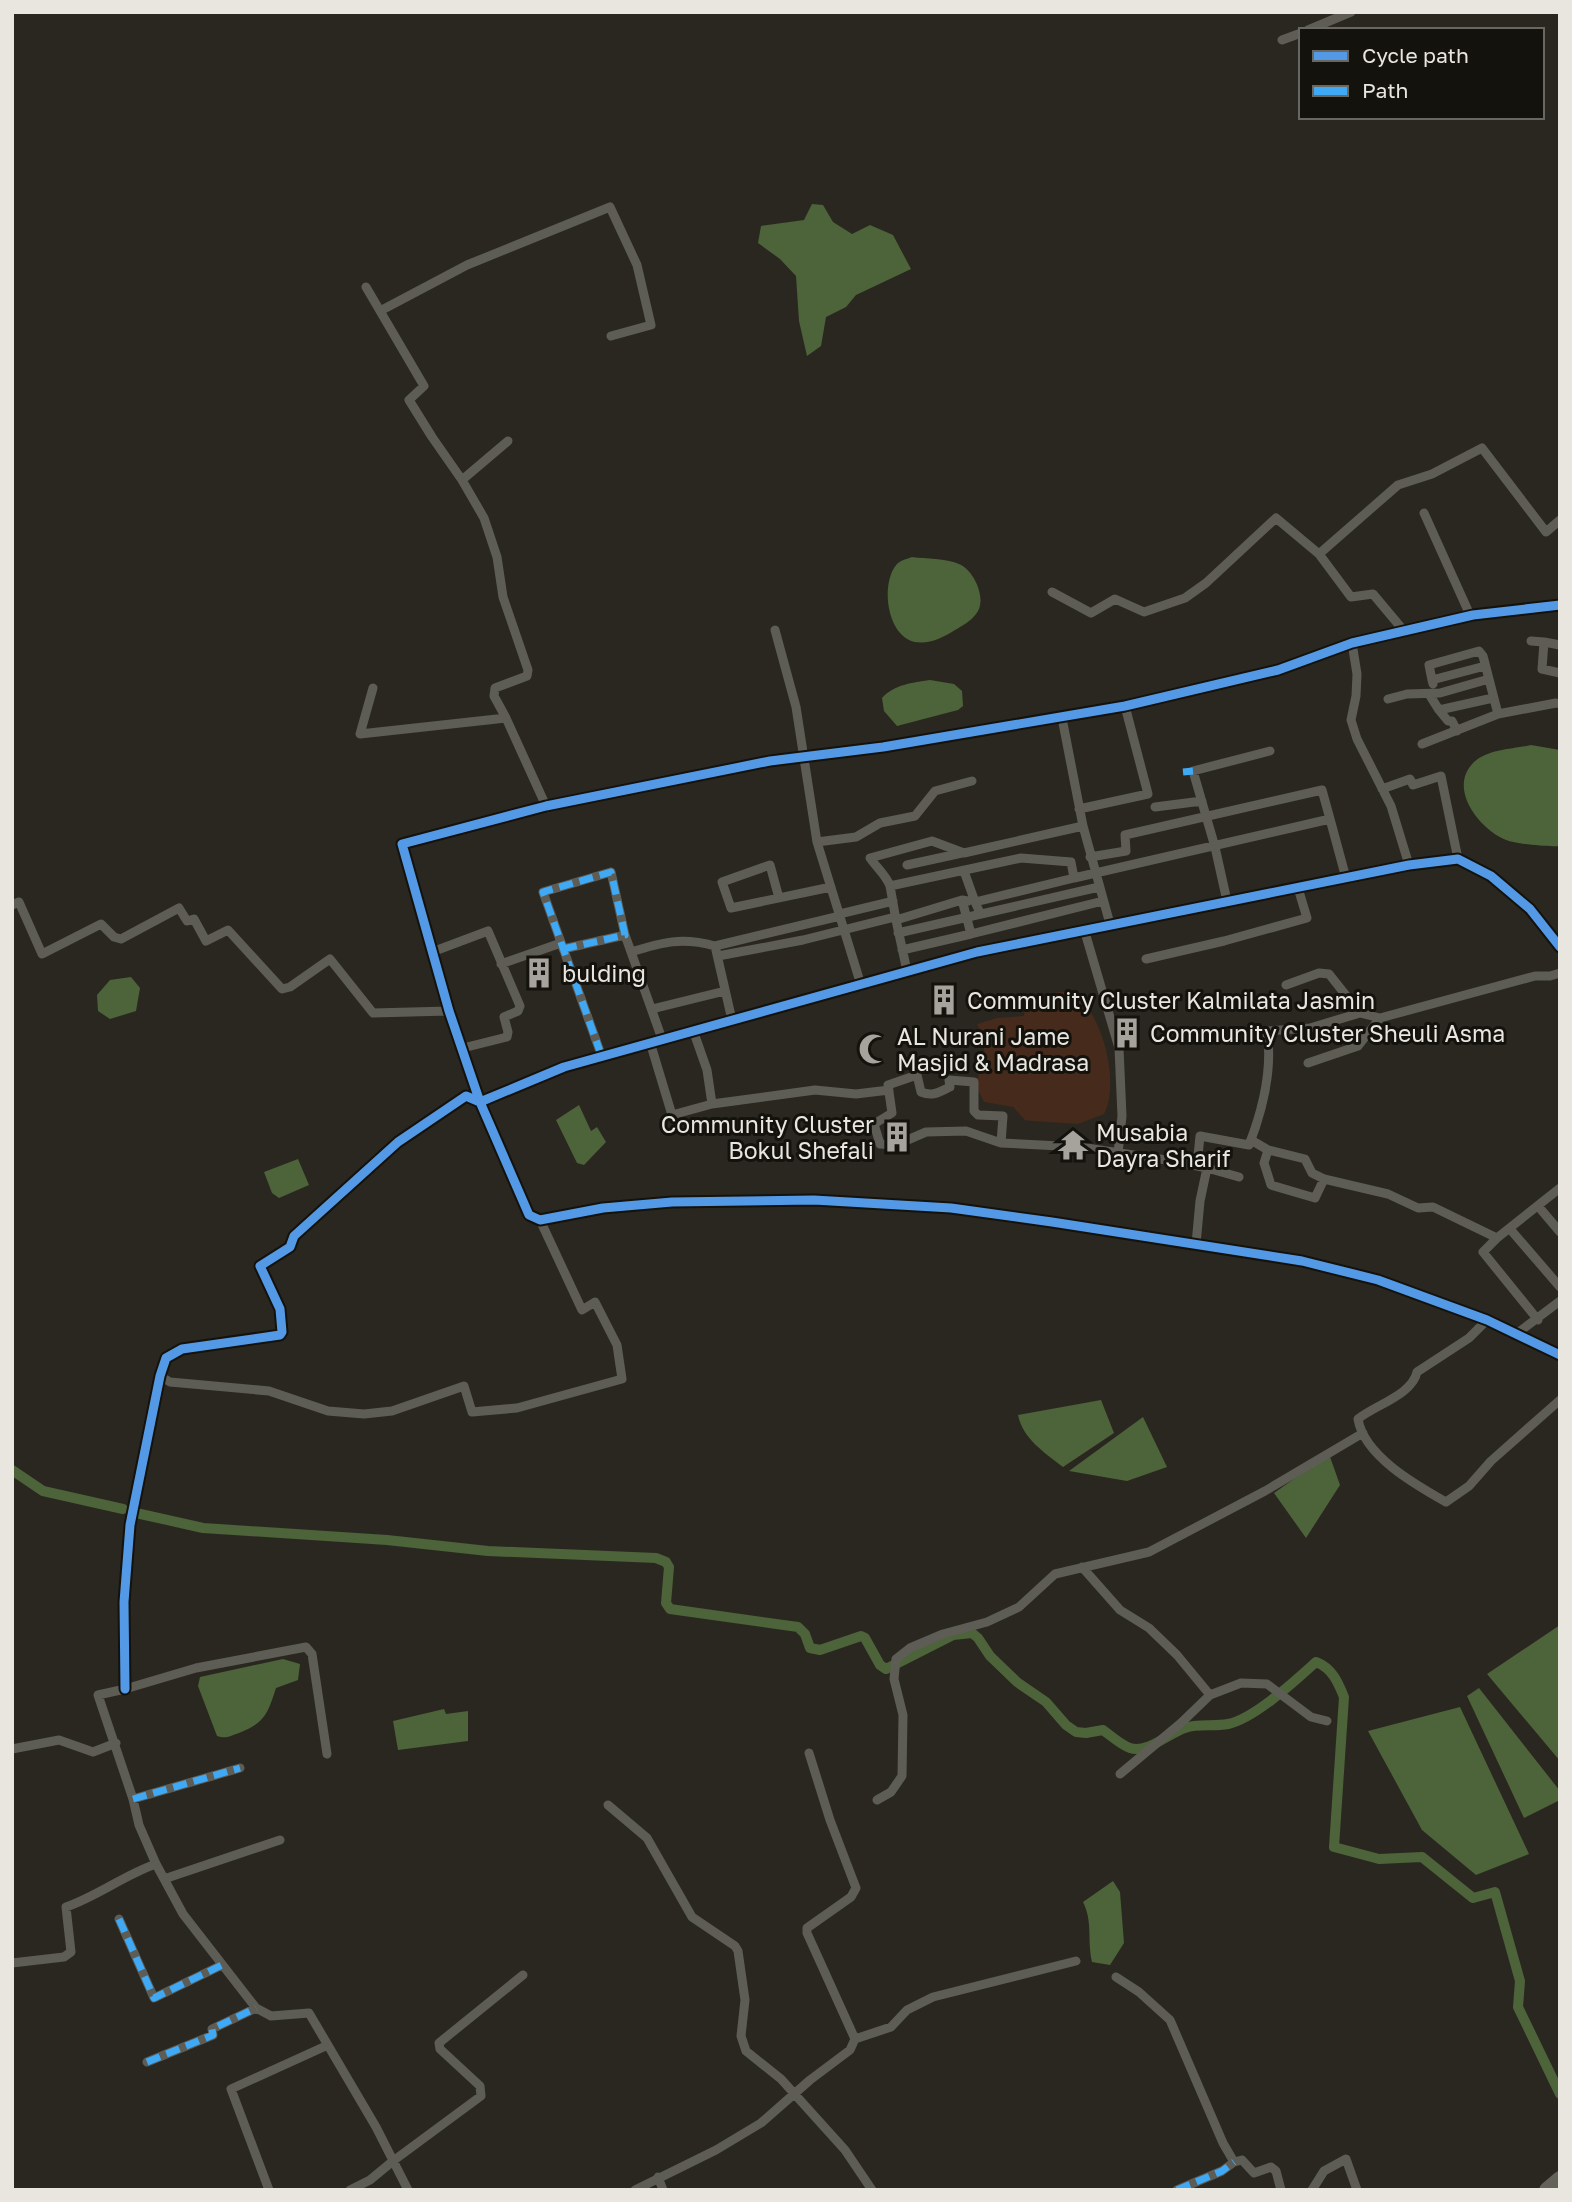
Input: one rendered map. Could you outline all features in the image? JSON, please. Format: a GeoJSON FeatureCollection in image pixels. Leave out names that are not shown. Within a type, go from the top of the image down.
{"type":"FeatureCollection","features":[{"type":"Feature","properties":{"kind":"highway"},"geometry":{"type":"LineString","coordinates":[[1547,2190],[1560,2179]]}},
{"type":"Feature","properties":{"kind":"street"},"geometry":{"type":"LineString","coordinates":[[1313,28],[1351,12]]}},
{"type":"Feature","properties":{"kind":"street"},"geometry":{"type":"LineString","coordinates":[[1282,40],[1299,34]]}},
{"type":"Feature","properties":{"kind":"street"},"geometry":{"type":"LineString","coordinates":[[380,311],[467,265],[610,207],[637,265],[651,325],[611,336]]}},
{"type":"Feature","properties":{"kind":"street"},"geometry":{"type":"LineString","coordinates":[[366,287],[424,386],[409,400],[463,480],[484,518],[496,557],[503,597],[528,670],[527,676],[495,688],[494,696],[547,807]]}},
{"type":"Feature","properties":{"kind":"street"},"geometry":{"type":"LineString","coordinates":[[463,480],[508,441]]}},
{"type":"Feature","properties":{"kind":"street"},"geometry":{"type":"LineString","coordinates":[[1319,554],[1398,485],[1432,474],[1482,448],[1546,531],[1560,520]]}},
{"type":"Feature","properties":{"kind":"street"},"geometry":{"type":"LineString","coordinates":[[1424,513],[1470,615]]}},
{"type":"Feature","properties":{"kind":"street"},"geometry":{"type":"LineString","coordinates":[[1052,592],[1091,612],[1115,599],[1144,612],[1185,598],[1206,583],[1276,518],[1319,554],[1351,597],[1373,594],[1404,631]]}},
{"type":"Feature","properties":{"kind":"street"},"geometry":{"type":"LineString","coordinates":[[1560,605],[1470,615],[1352,643],[1278,670],[1125,706],[883,747],[803,756],[547,807],[402,844],[449,1012],[480,1102],[529,1215],[541,1220],[603,1208],[672,1202],[814,1200],[951,1209],[1301,1261],[1378,1280],[1487,1320],[1560,1354]]}},
{"type":"Feature","properties":{"kind":"street"},"geometry":{"type":"LineString","coordinates":[[775,629],[796,707],[817,842],[861,985]]}},
{"type":"Feature","properties":{"kind":"street"},"geometry":{"type":"LineString","coordinates":[[1531,641],[1560,645]]}},
{"type":"Feature","properties":{"kind":"street"},"geometry":{"type":"LineString","coordinates":[[1544,642],[1542,669],[1560,673]]}},
{"type":"Feature","properties":{"kind":"street"},"geometry":{"type":"LineString","coordinates":[[1352,643],[1357,674],[1352,720],[1357,739],[1391,806],[1409,865]]}},
{"type":"Feature","properties":{"kind":"street"},"geometry":{"type":"LineString","coordinates":[[1458,731],[1452,721],[1448,721],[1439,710],[1432,693],[1429,665],[1434,662],[1479,651],[1498,714]]}},
{"type":"Feature","properties":{"kind":"street"},"geometry":{"type":"LineString","coordinates":[[1432,680],[1485,666]]}},
{"type":"Feature","properties":{"kind":"street"},"geometry":{"type":"LineString","coordinates":[[1388,699],[1407,694],[1432,693],[1489,679]]}},
{"type":"Feature","properties":{"kind":"street"},"geometry":{"type":"LineString","coordinates":[[373,688],[360,734],[506,718]]}},
{"type":"Feature","properties":{"kind":"street"},"geometry":{"type":"LineString","coordinates":[[1439,710],[1493,698]]}},
{"type":"Feature","properties":{"kind":"street"},"geometry":{"type":"LineString","coordinates":[[1422,744],[1498,714],[1560,704]]}},
{"type":"Feature","properties":{"kind":"street"},"geometry":{"type":"LineString","coordinates":[[1079,808],[1148,794],[1125,706]]}},
{"type":"Feature","properties":{"kind":"street"},"geometry":{"type":"LineString","coordinates":[[1062,718],[1090,857],[1110,924]]}},
{"type":"Feature","properties":{"kind":"street"},"geometry":{"type":"LineString","coordinates":[[1227,901],[1202,801],[1188,771],[1270,751]]}},
{"type":"Feature","properties":{"kind":"street"},"geometry":{"type":"LineString","coordinates":[[1382,789],[1410,779],[1413,785],[1441,776],[1458,859]]}},
{"type":"Feature","properties":{"kind":"street"},"geometry":{"type":"LineString","coordinates":[[817,842],[856,838],[880,823],[915,816],[935,791],[972,781]]}},
{"type":"Feature","properties":{"kind":"street"},"geometry":{"type":"LineString","coordinates":[[1090,857],[1126,851],[1125,835],[1322,790],[1346,878]]}},
{"type":"Feature","properties":{"kind":"street"},"geometry":{"type":"LineString","coordinates":[[1155,807],[1202,801]]}},
{"type":"Feature","properties":{"kind":"street"},"geometry":{"type":"LineString","coordinates":[[718,956],[844,930],[962,900],[975,902],[1330,819]]}},
{"type":"Feature","properties":{"kind":"street"},"geometry":{"type":"LineString","coordinates":[[907,865],[1083,826]]}},
{"type":"Feature","properties":{"kind":"street"},"geometry":{"type":"LineString","coordinates":[[907,971],[890,886],[886,876],[878,871],[870,858],[932,841],[964,853]]}},
{"type":"Feature","properties":{"kind":"street"},"geometry":{"type":"LineString","coordinates":[[890,886],[1021,858],[1071,862],[1074,878]]}},
{"type":"Feature","properties":{"kind":"street"},"geometry":{"type":"LineString","coordinates":[[125,1689],[124,1602],[130,1525],[166,1358],[182,1349],[280,1335],[282,1332],[279,1309],[260,1266],[290,1247],[294,1236],[398,1142],[466,1096],[480,1102],[564,1067],[977,952],[1409,865],[1458,859],[1491,876],[1530,908],[1560,947]]}},
{"type":"Feature","properties":{"kind":"street"},"geometry":{"type":"LineString","coordinates":[[779,898],[770,865],[722,882],[731,908],[779,898],[831,887]]}},
{"type":"Feature","properties":{"kind":"street"},"geometry":{"type":"LineString","coordinates":[[964,871],[980,913]]}},
{"type":"Feature","properties":{"kind":"street"},"geometry":{"type":"LineString","coordinates":[[602,1057],[543,892],[611,872],[625,935],[662,1039]]}},
{"type":"Feature","properties":{"kind":"street"},"geometry":{"type":"LineString","coordinates":[[898,933],[1099,887]]}},
{"type":"Feature","properties":{"kind":"street"},"geometry":{"type":"LineString","coordinates":[[1146,959],[1307,918],[1298,888]]}},
{"type":"Feature","properties":{"kind":"street"},"geometry":{"type":"LineString","coordinates":[[962,900],[971,934]]}},
{"type":"Feature","properties":{"kind":"street"},"geometry":{"type":"LineString","coordinates":[[631,952],[668,941],[696,941],[715,946],[893,901]]}},
{"type":"Feature","properties":{"kind":"street"},"geometry":{"type":"LineString","coordinates":[[902,950],[1103,901]]}},
{"type":"Feature","properties":{"kind":"street"},"geometry":{"type":"LineString","coordinates":[[12,905],[19,902],[42,954],[101,924],[114,937],[121,939],[175,908],[181,909],[188,921],[193,919],[206,941],[228,930],[282,989],[290,987],[330,959],[373,1013],[449,1012]]}},
{"type":"Feature","properties":{"kind":"street"},"geometry":{"type":"LineString","coordinates":[[1084,929],[1119,1048],[1122,1116],[1118,1153]]}},
{"type":"Feature","properties":{"kind":"street"},"geometry":{"type":"LineString","coordinates":[[432,952],[486,930],[492,937],[520,1009],[503,1017],[507,1037],[463,1048]]}},
{"type":"Feature","properties":{"kind":"street"},"geometry":{"type":"LineString","coordinates":[[501,964],[562,946],[625,935]]}},
{"type":"Feature","properties":{"kind":"street"},"geometry":{"type":"LineString","coordinates":[[715,946],[732,1020]]}},
{"type":"Feature","properties":{"kind":"street"},"geometry":{"type":"LineString","coordinates":[[1286,985],[1320,973],[1329,974],[1360,1013]]}},
{"type":"Feature","properties":{"kind":"street"},"geometry":{"type":"LineString","coordinates":[[1196,1244],[1202,1167],[1200,1136],[1249,1145],[1261,1114],[1270,1053],[1267,1031],[1310,1028],[1360,1013],[1380,1018],[1535,976],[1560,973]]}},
{"type":"Feature","properties":{"kind":"street"},"geometry":{"type":"LineString","coordinates":[[652,1009],[725,991]]}},
{"type":"Feature","properties":{"kind":"street"},"geometry":{"type":"LineString","coordinates":[[1308,1063],[1357,1046],[1380,1018]]}},
{"type":"Feature","properties":{"kind":"street"},"geometry":{"type":"LineString","coordinates":[[693,1030],[707,1070],[712,1104]]}},
{"type":"Feature","properties":{"kind":"street"},"geometry":{"type":"LineString","coordinates":[[650,1042],[672,1115],[712,1104],[815,1090],[856,1094],[888,1090]]}},
{"type":"Feature","properties":{"kind":"street"},"geometry":{"type":"LineString","coordinates":[[1001,1143],[1003,1116],[978,1115],[974,1111],[975,1082],[949,1080],[950,1087],[929,1095],[921,1092],[916,1075],[888,1084],[892,1113],[874,1124],[880,1144],[896,1145],[926,1132],[966,1131],[1001,1143],[1080,1147],[1202,1167],[1239,1177]]}},
{"type":"Feature","properties":{"kind":"street"},"geometry":{"type":"LineString","coordinates":[[1251,1140],[1268,1150],[1305,1159],[1312,1173],[1324,1179],[1388,1194],[1418,1208],[1433,1207],[1497,1238]]}},
{"type":"Feature","properties":{"kind":"street"},"geometry":{"type":"LineString","coordinates":[[1268,1150],[1264,1163],[1271,1185],[1315,1198],[1324,1179]]}},
{"type":"Feature","properties":{"kind":"street"},"geometry":{"type":"LineString","coordinates":[[1538,1320],[1483,1252],[1560,1188]]}},
{"type":"Feature","properties":{"kind":"street"},"geometry":{"type":"LineString","coordinates":[[1538,1206],[1560,1232]]}},
{"type":"Feature","properties":{"kind":"street"},"geometry":{"type":"LineString","coordinates":[[160,1376],[170,1382],[269,1391],[328,1411],[364,1414],[393,1411],[464,1386],[472,1412],[517,1408],[561,1394],[622,1380],[617,1345],[595,1302],[582,1310],[541,1220]]}},
{"type":"Feature","properties":{"kind":"street"},"geometry":{"type":"LineString","coordinates":[[1510,1229],[1560,1287]]}},
{"type":"Feature","properties":{"kind":"street"},"geometry":{"type":"LineString","coordinates":[[1515,1335],[1558,1307]]}},
{"type":"Feature","properties":{"kind":"street"},"geometry":{"type":"LineString","coordinates":[[1487,1320],[1469,1338],[1417,1372],[1415,1381],[1358,1419],[1363,1433],[1381,1457],[1402,1477],[1446,1502],[1469,1486],[1491,1461],[1560,1400]]}},
{"type":"Feature","properties":{"kind":"street"},"geometry":{"type":"LineString","coordinates":[[877,1800],[891,1792],[902,1776],[903,1716],[894,1679],[896,1659],[909,1648],[943,1634],[987,1622],[1008,1612],[1028,1600],[1055,1574],[1149,1552],[1265,1491],[1363,1433]]}},
{"type":"Feature","properties":{"kind":"street"},"geometry":{"type":"LineString","coordinates":[[1082,1567],[1119,1610],[1149,1628],[1177,1655],[1210,1695]]}},
{"type":"Feature","properties":{"kind":"street"},"geometry":{"type":"LineString","coordinates":[[327,1754],[312,1654],[306,1647],[195,1668],[98,1695],[116,1743],[139,1825],[183,1914],[256,2008],[271,2017],[309,2013],[376,2127],[408,2190]]}},
{"type":"Feature","properties":{"kind":"street"},"geometry":{"type":"LineString","coordinates":[[1120,1774],[1210,1695],[1241,1682],[1267,1684],[1311,1717],[1327,1721]]}},
{"type":"Feature","properties":{"kind":"street"},"geometry":{"type":"LineString","coordinates":[[12,1749],[59,1740],[93,1752],[116,1743]]}},
{"type":"Feature","properties":{"kind":"street"},"geometry":{"type":"LineString","coordinates":[[808,1753],[856,1888],[851,1897],[807,1928],[807,1933],[855,2039]]}},
{"type":"Feature","properties":{"kind":"street"},"geometry":{"type":"LineString","coordinates":[[133,1798],[240,1768]]}},
{"type":"Feature","properties":{"kind":"street"},"geometry":{"type":"LineString","coordinates":[[608,1805],[648,1838],[692,1917],[735,1946],[741,1962],[745,2000],[742,2044],[753,2059],[781,2079],[845,2150],[872,2190]]}},
{"type":"Feature","properties":{"kind":"street"},"geometry":{"type":"LineString","coordinates":[[164,1879],[280,1840]]}},
{"type":"Feature","properties":{"kind":"street"},"geometry":{"type":"LineString","coordinates":[[12,1963],[64,1957],[71,1952],[66,1907],[85,1900],[135,1871],[156,1864]]}},
{"type":"Feature","properties":{"kind":"street"},"geometry":{"type":"LineString","coordinates":[[119,1919],[154,1998],[222,1965]]}},
{"type":"Feature","properties":{"kind":"street"},"geometry":{"type":"LineString","coordinates":[[635,2190],[743,2136],[850,2050],[855,2039],[891,2027],[907,2010],[933,1997],[1076,1961]]}},
{"type":"Feature","properties":{"kind":"street"},"geometry":{"type":"LineString","coordinates":[[350,2190],[370,2180],[481,2096],[480,2086],[440,2049],[439,2043],[523,1975]]}},
{"type":"Feature","properties":{"kind":"street"},"geometry":{"type":"LineString","coordinates":[[1116,1977],[1139,1992],[1170,2020],[1217,2130],[1234,2162]]}},
{"type":"Feature","properties":{"kind":"street"},"geometry":{"type":"LineString","coordinates":[[147,2062],[213,2035],[212,2029],[256,2008]]}},
{"type":"Feature","properties":{"kind":"street"},"geometry":{"type":"LineString","coordinates":[[269,2190],[231,2090],[328,2045]]}},
{"type":"Feature","properties":{"kind":"street"},"geometry":{"type":"LineString","coordinates":[[1177,2190],[1242,2160],[1254,2173],[1271,2167],[1276,2171],[1281,2190]]}},
{"type":"Feature","properties":{"kind":"street"},"geometry":{"type":"LineString","coordinates":[[1312,2190],[1324,2171],[1346,2160],[1357,2190]]}},
{"type":"Feature","properties":{"kind":"street"},"geometry":{"type":"LineString","coordinates":[[658,2177],[663,2190]]}},
{"type":"Feature","properties":{"kind":"shaded area"},"geometry":{"type":"Polygon","coordinates":[[[812,204],[823,205],[833,222],[852,234],[870,225],[893,235],[911,269],[856,295],[846,307],[826,317],[821,346],[807,356],[799,321],[796,276],[780,259],[758,243],[761,226],[804,220],[812,204]]]}},
{"type":"Feature","properties":{"kind":"shaded area"},"geometry":{"type":"Polygon","coordinates":[[[912,557],[954,562],[965,567],[978,586],[980,594],[979,608],[972,619],[933,641],[915,642],[901,634],[895,626],[888,605],[892,572],[899,563],[912,557]]]}},
{"type":"Feature","properties":{"kind":"shaded area"},"geometry":{"type":"Polygon","coordinates":[[[930,680],[954,684],[962,691],[963,706],[958,710],[897,726],[884,711],[882,698],[898,687],[930,680]]]}},
{"type":"Feature","properties":{"kind":"shaded area"},"geometry":{"type":"Polygon","coordinates":[[[1531,745],[1560,750],[1560,846],[1517,843],[1496,835],[1477,817],[1465,795],[1467,772],[1474,762],[1494,752],[1531,745]]]}},
{"type":"Feature","properties":{"kind":"shaded area"},"geometry":{"type":"Polygon","coordinates":[[[131,977],[140,988],[136,1011],[110,1019],[98,1011],[97,995],[110,980],[131,977]]]}},
{"type":"Feature","properties":{"kind":"shaded area"},"geometry":{"type":"Polygon","coordinates":[[[1068,991],[1085,1004],[1099,1027],[1104,1042],[1110,1088],[1104,1114],[1078,1124],[1032,1121],[1025,1120],[1013,1107],[984,1102],[976,1086],[980,1068],[984,1066],[983,1039],[977,1024],[997,1018],[1024,1016],[1025,1005],[1046,994],[1068,991]]]}},
{"type":"Feature","properties":{"kind":"shaded area"},"geometry":{"type":"Polygon","coordinates":[[[579,1105],[591,1131],[597,1127],[606,1142],[584,1165],[577,1163],[556,1120],[579,1105]]]}},
{"type":"Feature","properties":{"kind":"shaded area"},"geometry":{"type":"Polygon","coordinates":[[[298,1159],[309,1185],[279,1198],[272,1193],[264,1172],[298,1159]]]}},
{"type":"Feature","properties":{"kind":"shaded area"},"geometry":{"type":"Polygon","coordinates":[[[1101,1400],[1114,1433],[1063,1467],[1029,1438],[1018,1415],[1101,1400]]]}},
{"type":"Feature","properties":{"kind":"shaded area"},"geometry":{"type":"Polygon","coordinates":[[[1143,1417],[1167,1467],[1127,1481],[1069,1471],[1143,1417]]]}},
{"type":"Feature","properties":{"kind":"shaded area"},"geometry":{"type":"Polygon","coordinates":[[[1329,1454],[1340,1485],[1306,1538],[1274,1493],[1329,1454]]]}},
{"type":"Feature","properties":{"kind":"shaded area"},"geometry":{"type":"Polygon","coordinates":[[[1560,1625],[1560,1761],[1487,1674],[1560,1625]]]}},
{"type":"Feature","properties":{"kind":"shaded area"},"geometry":{"type":"Polygon","coordinates":[[[283,1659],[300,1664],[298,1680],[276,1688],[268,1711],[255,1725],[230,1736],[217,1736],[198,1686],[200,1677],[283,1659]]]}},
{"type":"Feature","properties":{"kind":"shaded area"},"geometry":{"type":"Polygon","coordinates":[[[1479,1688],[1560,1791],[1560,1800],[1524,1818],[1467,1696],[1479,1688]]]}},
{"type":"Feature","properties":{"kind":"shaded area"},"geometry":{"type":"Polygon","coordinates":[[[1460,1707],[1529,1854],[1476,1875],[1422,1830],[1368,1731],[1460,1707]]]}},
{"type":"Feature","properties":{"kind":"shaded area"},"geometry":{"type":"Polygon","coordinates":[[[444,1709],[446,1714],[468,1711],[468,1741],[398,1750],[393,1721],[444,1709]]]}},
{"type":"Feature","properties":{"kind":"shaded area"},"geometry":{"type":"Polygon","coordinates":[[[1113,1881],[1120,1892],[1124,1943],[1110,1965],[1092,1962],[1088,1917],[1083,1902],[1113,1881]]]}},
{"type":"Feature","properties":{"kind":"waterway"},"geometry":{"type":"LineString","coordinates":[[12,1470],[43,1491],[123,1509]]}},
{"type":"Feature","properties":{"kind":"waterway"},"geometry":{"type":"LineString","coordinates":[[136,1513],[203,1528],[387,1540],[488,1551],[656,1558],[666,1562],[669,1567],[666,1603],[670,1609],[798,1627],[805,1634],[810,1648],[820,1650],[861,1636],[865,1638],[880,1665],[886,1669],[953,1635],[972,1633],[990,1656],[1017,1682],[1046,1702],[1066,1725],[1076,1732],[1103,1730],[1123,1745],[1137,1749],[1151,1746],[1190,1727],[1223,1725],[1238,1721],[1274,1698],[1316,1662],[1330,1672],[1344,1697],[1334,1847],[1379,1859],[1422,1857],[1473,1898],[1495,1892],[1520,1981],[1518,2007],[1560,2094]]}},
{"type":"Feature","properties":{"kind":"marked path"},"geometry":{"type":"LineString","coordinates":[[1183,772],[1193,771]]}},
{"type":"Feature","properties":{"kind":"marked path"},"geometry":{"type":"LineString","coordinates":[[563,949],[625,935],[611,872],[543,892],[602,1057]]}},
{"type":"Feature","properties":{"kind":"marked path"},"geometry":{"type":"LineString","coordinates":[[133,1799],[240,1768]]}},
{"type":"Feature","properties":{"kind":"marked path"},"geometry":{"type":"LineString","coordinates":[[119,1919],[154,1998],[222,1965]]}},
{"type":"Feature","properties":{"kind":"marked path"},"geometry":{"type":"LineString","coordinates":[[147,2062],[213,2035],[212,2029],[256,2008]]}},
{"type":"Feature","properties":{"kind":"marked path"},"geometry":{"type":"LineString","coordinates":[[1177,2190],[1222,2171],[1234,2162]]}},
{"type":"Feature","properties":{"kind":"cycle path"},"geometry":{"type":"LineString","coordinates":[[1560,605],[1473,615],[1352,643],[1278,670],[1125,706],[883,747],[770,761],[546,806],[402,844],[449,1011],[480,1102],[564,1067],[977,952],[1409,865],[1458,859],[1491,876],[1530,909],[1560,947]]}},
{"type":"Feature","properties":{"kind":"cycle path"},"geometry":{"type":"LineString","coordinates":[[125,1689],[124,1602],[130,1525],[166,1358],[182,1349],[280,1335],[280,1309],[260,1266],[290,1247],[294,1236],[398,1142],[466,1096],[480,1102],[529,1215],[540,1220],[603,1208],[672,1202],[814,1200],[951,1208],[1302,1261],[1378,1280],[1487,1320],[1560,1355]]}},
{"type":"Feature","properties":{"kind":"place","name":"bulding"},"geometry":{"type":"Point","coordinates":[539,973]}},
{"type":"Feature","properties":{"kind":"place","name":"Community Cluster Kalmilata Jasmin"},"geometry":{"type":"Point","coordinates":[944,1000]}},
{"type":"Feature","properties":{"kind":"place","name":"Community Cluster Sheuli Asma"},"geometry":{"type":"Point","coordinates":[1127,1033]}},
{"type":"Feature","properties":{"kind":"place","name":"AL Nurani Jame Masjid & Madrasa"},"geometry":{"type":"Point","coordinates":[874,1049]}},
{"type":"Feature","properties":{"kind":"place","name":"Community Cluster Bokul Shefali"},"geometry":{"type":"Point","coordinates":[897,1137]}},
{"type":"Feature","properties":{"kind":"place","name":"Musabia Dayra Sharif"},"geometry":{"type":"Point","coordinates":[1073,1145]}}]}
